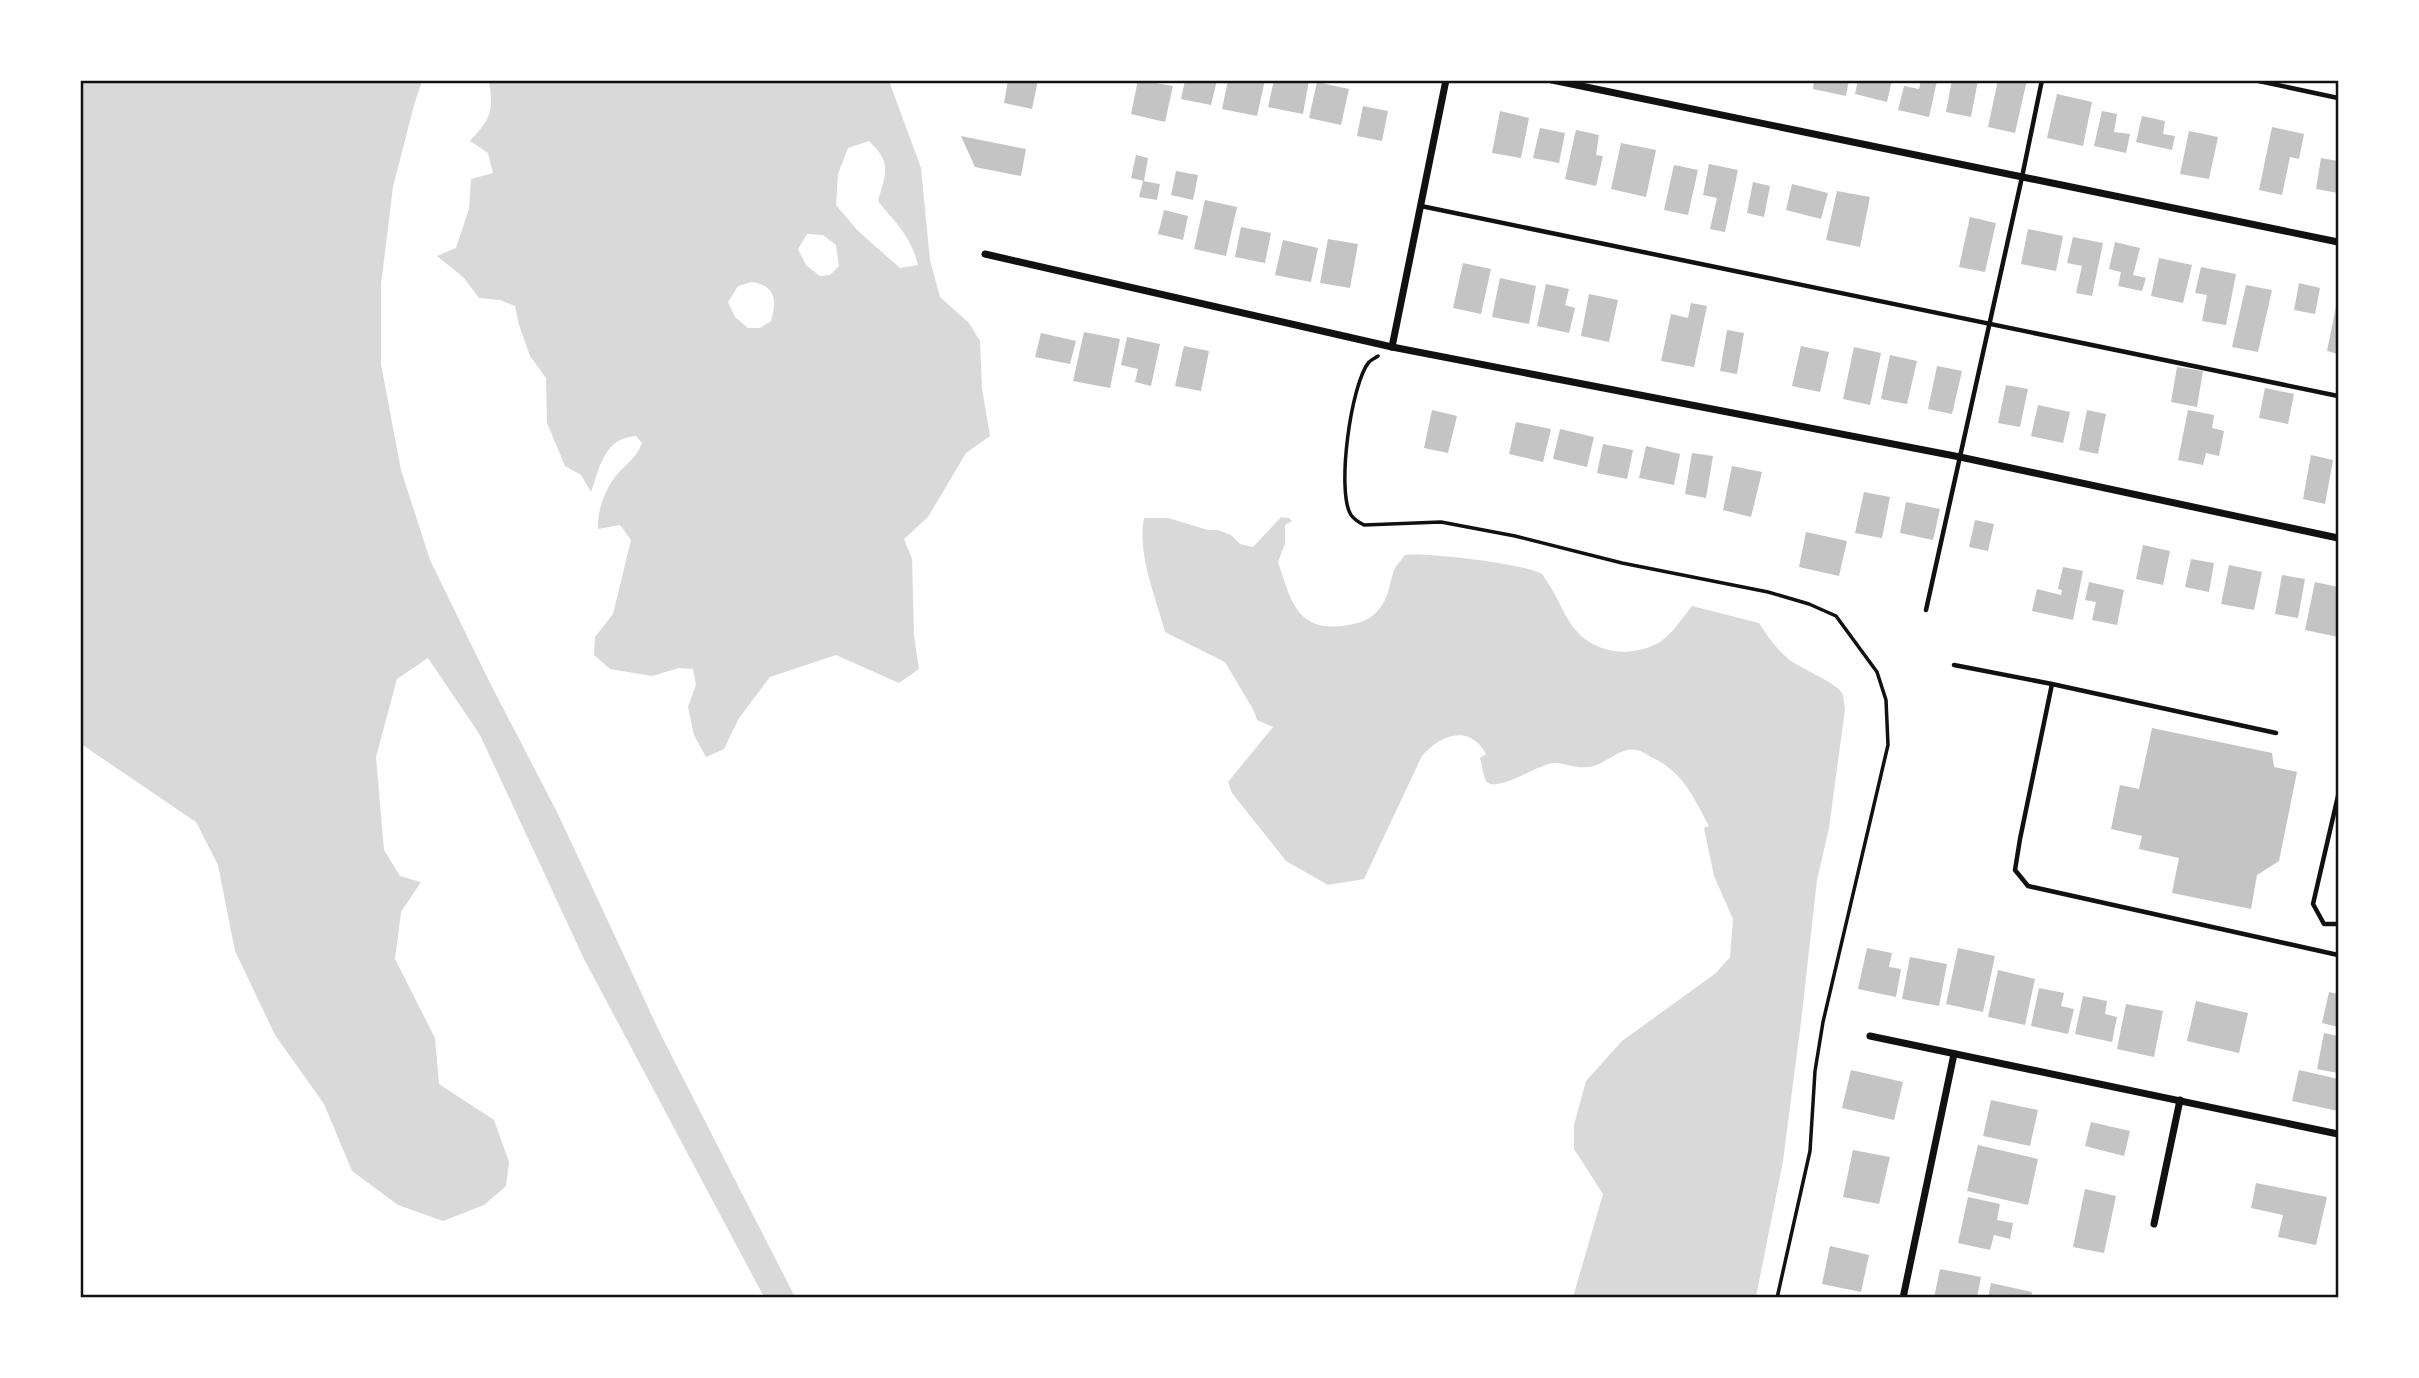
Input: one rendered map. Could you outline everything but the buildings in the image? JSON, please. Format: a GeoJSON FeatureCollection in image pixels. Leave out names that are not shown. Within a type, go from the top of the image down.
{"type":"FeatureCollection","features":[{"type":"Feature","properties":{"kind":"street"},"geometry":{"type":"LineString","coordinates":[[1392,347],[1446,80]]}},
{"type":"Feature","properties":{"kind":"street"},"geometry":{"type":"LineString","coordinates":[[1552,80],[2339,242]]}},
{"type":"Feature","properties":{"kind":"street"},"geometry":{"type":"LineString","coordinates":[[985,254],[1392,347],[1960,457],[2339,538]]}},
{"type":"Feature","properties":{"kind":"street"},"geometry":{"type":"LineString","coordinates":[[1870,1036],[2339,1134]]}},
{"type":"Feature","properties":{"kind":"street"},"geometry":{"type":"LineString","coordinates":[[1903,1297],[1954,1054]]}},
{"type":"Feature","properties":{"kind":"street"},"geometry":{"type":"LineString","coordinates":[[2154,1224],[2180,1100]]}},
{"type":"Feature","properties":{"kind":"lane"},"geometry":{"type":"LineString","coordinates":[[1926,610],[2042,80]]}},
{"type":"Feature","properties":{"kind":"lane"},"geometry":{"type":"LineString","coordinates":[[2255,80],[2339,98]]}},
{"type":"Feature","properties":{"kind":"lane"},"geometry":{"type":"LineString","coordinates":[[1421,206],[2339,396]]}},
{"type":"Feature","properties":{"kind":"lane"},"geometry":{"type":"LineString","coordinates":[[1954,665],[2276,733]]}},
{"type":"Feature","properties":{"kind":"lane"},"geometry":{"type":"LineString","coordinates":[[2052,684],[2015,870],[2028,886],[2339,955]]}},
{"type":"Feature","properties":{"kind":"lane"},"geometry":{"type":"LineString","coordinates":[[2339,796],[2313,904],[2325,924],[2339,924]]}},
{"type":"Feature","properties":{"kind":"path"},"geometry":{"type":"LineString","coordinates":[[1392,347],[1369,362],[1353,400],[1347,438],[1346,496],[1351,515],[1364,525],[1441,522],[1515,536],[1622,563],[1768,592],[1809,604],[1836,616],[1877,672],[1886,700],[1888,745],[1823,1023],[1815,1071],[1810,1151],[1777,1297]]}},
{"type":"Feature","properties":{"kind":"shaded area"},"geometry":{"type":"Polygon","coordinates":[[[80,81],[422,81],[393,187],[381,285],[381,364],[401,470],[430,560],[558,814],[661,1035],[795,1297],[764,1297],[584,959],[480,735],[428,658],[397,679],[376,757],[384,850],[400,876],[421,882],[401,912],[395,959],[435,1038],[439,1084],[494,1120],[509,1162],[506,1186],[484,1205],[443,1221],[398,1205],[352,1171],[324,1104],[275,1035],[235,951],[218,865],[196,822],[81,744],[80,81]]]}},
{"type":"Feature","properties":{"kind":"shaded area"},"geometry":{"type":"Polygon","coordinates":[[[489,81],[889,81],[921,168],[930,260],[940,297],[969,323],[980,341],[982,389],[990,436],[966,453],[928,517],[904,539],[912,559],[914,636],[919,669],[899,683],[836,655],[770,677],[739,718],[724,749],[706,757],[694,735],[688,707],[696,685],[693,669],[679,668],[652,676],[610,669],[594,655],[595,637],[613,614],[631,540],[620,525],[598,529],[600,509],[611,483],[637,453],[642,443],[636,436],[625,438],[610,448],[591,492],[581,475],[565,466],[547,423],[546,378],[530,356],[515,306],[500,300],[479,298],[463,277],[437,256],[456,248],[469,209],[471,179],[493,173],[488,153],[470,141],[487,120],[491,108],[489,81]],[[869,141],[848,148],[838,174],[836,205],[858,231],[900,268],[918,265],[907,237],[878,201],[885,168],[881,156],[869,141]],[[807,234],[798,249],[806,265],[820,276],[830,275],[839,266],[836,245],[823,235],[807,234]],[[752,282],[738,286],[728,302],[735,317],[748,328],[760,328],[771,321],[774,300],[770,291],[752,282]]]}},
{"type":"Feature","properties":{"kind":"shaded area"},"geometry":{"type":"Polygon","coordinates":[[[1281,517],[1292,521],[1285,525],[1285,544],[1278,562],[1292,601],[1299,612],[1317,624],[1348,625],[1362,622],[1373,615],[1385,599],[1394,570],[1405,555],[1475,560],[1517,566],[1542,574],[1571,624],[1589,642],[1600,647],[1612,651],[1636,651],[1660,642],[1692,606],[1759,623],[1786,657],[1842,693],[1845,709],[1829,828],[1817,880],[1783,1161],[1756,1297],[1573,1297],[1603,1194],[1574,1149],[1574,1125],[1586,1081],[1622,1041],[1716,973],[1730,957],[1733,919],[1714,876],[1704,828],[1709,826],[1693,796],[1672,771],[1647,754],[1635,750],[1628,750],[1594,766],[1553,763],[1506,782],[1489,784],[1485,779],[1480,758],[1486,754],[1472,739],[1455,736],[1438,742],[1422,756],[1364,879],[1328,885],[1286,861],[1232,793],[1228,782],[1273,727],[1257,720],[1225,662],[1165,632],[1143,547],[1144,518],[1168,518],[1208,530],[1218,530],[1231,535],[1240,544],[1253,547],[1281,517]]]}}]}
